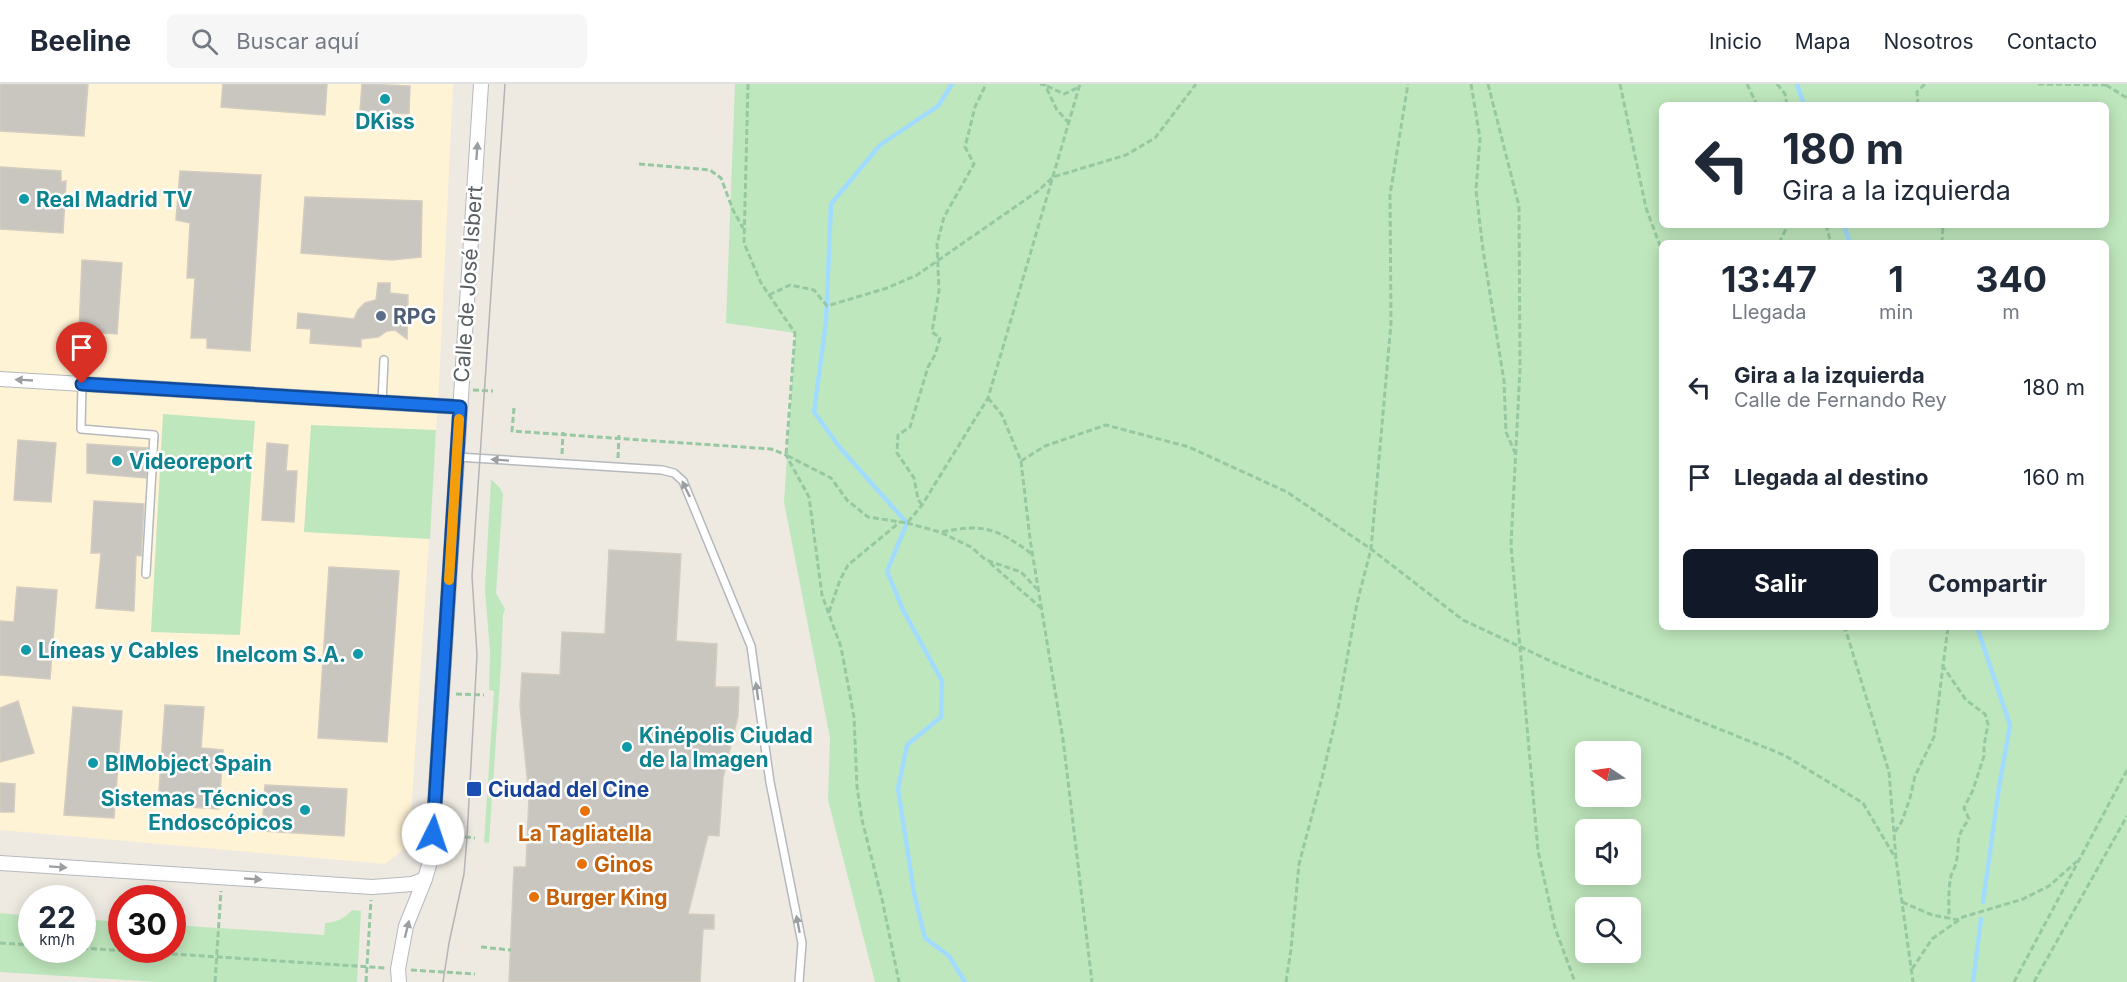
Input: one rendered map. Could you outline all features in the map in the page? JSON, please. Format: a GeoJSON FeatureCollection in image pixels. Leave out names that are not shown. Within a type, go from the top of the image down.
{"type":"FeatureCollection","features":[{"type":"Feature","properties":{"kind":"street","name":"Calle de José Isbert"},"geometry":{"type":"LineString","coordinates":[[399,976],[406,926],[431,858],[481,84]]}},
{"type":"Feature","properties":{"kind":"street"},"geometry":{"type":"LineString","coordinates":[[0,379],[460,407]]}},
{"type":"Feature","properties":{"kind":"street"},"geometry":{"type":"LineString","coordinates":[[0,863],[372,887],[412,884],[425,879]]}},
{"type":"Feature","properties":{"kind":"lane"},"geometry":{"type":"LineString","coordinates":[[382,402],[384,360]]}},
{"type":"Feature","properties":{"kind":"lane"},"geometry":{"type":"LineString","coordinates":[[82,384],[81,429],[154,435],[146,574]]}},
{"type":"Feature","properties":{"kind":"lane"},"geometry":{"type":"LineString","coordinates":[[457,457],[662,470],[674,473],[683,481],[751,646],[770,782],[802,943],[799,982]]}},
{"type":"Feature","properties":{"kind":"path"},"geometry":{"type":"LineString","coordinates":[[748,84],[744,243],[761,283],[795,333],[786,455],[809,497],[822,595],[841,647],[854,717],[857,787],[862,820],[882,899],[899,982]]}},
{"type":"Feature","properties":{"kind":"path"},"geometry":{"type":"LineString","coordinates":[[922,505],[918,499],[914,478],[897,453],[898,435],[910,427],[928,367],[940,339],[932,332],[939,291],[937,244],[944,217],[974,164],[965,147],[975,107],[986,84]]}},
{"type":"Feature","properties":{"kind":"path"},"geometry":{"type":"LineString","coordinates":[[1040,84],[1064,94],[1079,86]]}},
{"type":"Feature","properties":{"kind":"path"},"geometry":{"type":"LineString","coordinates":[[770,295],[790,285],[814,290],[827,306],[887,288],[917,276],[1038,191],[1053,177],[1126,155],[1155,138],[1196,84]]}},
{"type":"Feature","properties":{"kind":"path"},"geometry":{"type":"LineString","coordinates":[[1286,982],[1299,864],[1338,709],[1357,603],[1371,549],[1391,322],[1390,195],[1408,84]]}},
{"type":"Feature","properties":{"kind":"path"},"geometry":{"type":"LineString","coordinates":[[1471,84],[1480,138],[1476,190],[1483,250],[1503,371],[1506,432],[1517,456]]}},
{"type":"Feature","properties":{"kind":"path"},"geometry":{"type":"LineString","coordinates":[[1488,84],[1519,206],[1520,369],[1511,545],[1538,851],[1555,928],[1575,982]]}},
{"type":"Feature","properties":{"kind":"path"},"geometry":{"type":"LineString","coordinates":[[1620,84],[1646,208],[1659,243]]}},
{"type":"Feature","properties":{"kind":"path"},"geometry":{"type":"LineString","coordinates":[[1748,84],[1756,102]]}},
{"type":"Feature","properties":{"kind":"path"},"geometry":{"type":"LineString","coordinates":[[1777,84],[1785,94],[1786,102]]}},
{"type":"Feature","properties":{"kind":"path"},"geometry":{"type":"LineString","coordinates":[[1918,102],[1917,92],[1925,84]]}},
{"type":"Feature","properties":{"kind":"path"},"geometry":{"type":"LineString","coordinates":[[2038,84],[2106,85],[2127,98]]}},
{"type":"Feature","properties":{"kind":"path"},"geometry":{"type":"LineString","coordinates":[[1045,85],[1056,110],[1068,123]]}},
{"type":"Feature","properties":{"kind":"path"},"geometry":{"type":"LineString","coordinates":[[907,523],[922,505],[988,398],[1079,86]]}},
{"type":"Feature","properties":{"kind":"path"},"geometry":{"type":"LineString","coordinates":[[639,164],[710,170],[721,178],[733,210],[743,228]]}},
{"type":"Feature","properties":{"kind":"path"},"geometry":{"type":"LineString","coordinates":[[988,398],[1002,415],[1021,461],[1032,554],[1063,739],[1092,982]]}},
{"type":"Feature","properties":{"kind":"path"},"geometry":{"type":"LineString","coordinates":[[514,408],[512,431],[771,449],[831,478],[847,500],[868,517],[907,523],[940,532],[970,547],[1041,608]]}},
{"type":"Feature","properties":{"kind":"path"},"geometry":{"type":"LineString","coordinates":[[1021,461],[1045,446],[1106,425],[1189,447],[1287,492],[1371,549],[1463,620],[1629,694],[1784,755],[1863,803],[1896,859]]}},
{"type":"Feature","properties":{"kind":"path"},"geometry":{"type":"LineString","coordinates":[[561,464],[563,433]]}},
{"type":"Feature","properties":{"kind":"path"},"geometry":{"type":"LineString","coordinates":[[617,467],[619,437]]}},
{"type":"Feature","properties":{"kind":"path"},"geometry":{"type":"LineString","coordinates":[[829,614],[840,580],[848,565],[900,522]]}},
{"type":"Feature","properties":{"kind":"path"},"geometry":{"type":"LineString","coordinates":[[940,532],[968,526],[989,529],[1032,554]]}},
{"type":"Feature","properties":{"kind":"path"},"geometry":{"type":"LineString","coordinates":[[986,560],[1021,572],[1038,591]]}},
{"type":"Feature","properties":{"kind":"path"},"geometry":{"type":"LineString","coordinates":[[1845,630],[1889,772],[1896,859],[1912,982]]}},
{"type":"Feature","properties":{"kind":"path"},"geometry":{"type":"LineString","coordinates":[[1894,833],[1902,821],[1910,798],[1914,776],[1934,737],[1948,630]]}},
{"type":"Feature","properties":{"kind":"path"},"geometry":{"type":"LineString","coordinates":[[1942,665],[1966,700],[1985,714],[1988,724],[1984,756],[1973,790],[1964,808],[1969,819],[1957,841],[1956,864],[1951,876],[1948,918]]}},
{"type":"Feature","properties":{"kind":"path"},"geometry":{"type":"LineString","coordinates":[[442,693],[484,695]]}},
{"type":"Feature","properties":{"kind":"path"},"geometry":{"type":"LineString","coordinates":[[2014,982],[2127,770]]}},
{"type":"Feature","properties":{"kind":"path"},"geometry":{"type":"LineString","coordinates":[[2034,982],[2127,816]]}},
{"type":"Feature","properties":{"kind":"path"},"geometry":{"type":"LineString","coordinates":[[433,834],[475,838]]}},
{"type":"Feature","properties":{"kind":"path"},"geometry":{"type":"LineString","coordinates":[[1911,971],[1932,939],[1959,920],[1990,908],[2024,899],[2049,886],[2080,858]]}},
{"type":"Feature","properties":{"kind":"path"},"geometry":{"type":"LineString","coordinates":[[216,982],[222,877]]}},
{"type":"Feature","properties":{"kind":"path"},"geometry":{"type":"LineString","coordinates":[[366,982],[372,887]]}},
{"type":"Feature","properties":{"kind":"path"},"geometry":{"type":"LineString","coordinates":[[1902,902],[1932,915],[1959,920]]}},
{"type":"Feature","properties":{"kind":"path"},"geometry":{"type":"LineString","coordinates":[[0,943],[18,944]]}},
{"type":"Feature","properties":{"kind":"path"},"geometry":{"type":"LineString","coordinates":[[481,947],[511,950]]}},
{"type":"Feature","properties":{"kind":"path"},"geometry":{"type":"LineString","coordinates":[[96,949],[367,967],[399,976],[476,974]]}},
{"type":"Feature","properties":{"kind":"shaded area"},"geometry":{"type":"Polygon","coordinates":[[[0,84],[453,84],[439,385],[409,845],[385,864],[0,830],[0,84]]]}},
{"type":"Feature","properties":{"kind":"green space"},"geometry":{"type":"Polygon","coordinates":[[[735,84],[2127,84],[2127,982],[875,982],[828,800],[830,738],[784,502],[795,333],[726,323],[735,84]]]}},
{"type":"Feature","properties":{"kind":"green space"},"geometry":{"type":"Polygon","coordinates":[[[163,414],[255,421],[240,635],[151,632],[163,414]]]}},
{"type":"Feature","properties":{"kind":"green space"},"geometry":{"type":"Polygon","coordinates":[[[311,425],[436,430],[430,539],[304,532],[311,425]]]}},
{"type":"Feature","properties":{"kind":"green space"},"geometry":{"type":"Polygon","coordinates":[[[491,479],[503,494],[496,593],[505,609],[489,843],[484,842],[494,691],[489,690],[490,653],[485,589],[491,479]]]}},
{"type":"Feature","properties":{"kind":"green space"},"geometry":{"type":"Polygon","coordinates":[[[352,910],[361,911],[357,982],[158,982],[0,972],[0,913],[18,915],[18,963],[96,963],[96,920],[108,921],[108,963],[186,963],[186,926],[324,935],[325,923],[340,920],[352,910]]]}},
{"type":"Feature","properties":{"kind":"building"},"geometry":{"type":"Polygon","coordinates":[[[0,84],[88,84],[84,136],[0,131],[0,84]]]}},
{"type":"Feature","properties":{"kind":"building"},"geometry":{"type":"Polygon","coordinates":[[[223,84],[327,84],[325,115],[221,107],[223,84]]]}},
{"type":"Feature","properties":{"kind":"building","name":"DKiss"},"geometry":{"type":"Polygon","coordinates":[[[362,84],[410,86],[409,114],[360,111],[362,84]]]}},
{"type":"Feature","properties":{"kind":"building","name":"Real Madrid TV"},"geometry":{"type":"Polygon","coordinates":[[[0,167],[61,171],[61,182],[66,181],[63,233],[0,229],[0,167]]]}},
{"type":"Feature","properties":{"kind":"building"},"geometry":{"type":"Polygon","coordinates":[[[180,171],[261,175],[250,351],[207,348],[207,338],[191,338],[195,278],[187,278],[190,223],[176,220],[180,171]]]}},
{"type":"Feature","properties":{"kind":"building"},"geometry":{"type":"Polygon","coordinates":[[[305,197],[422,201],[421,257],[391,260],[301,253],[305,197]]]}},
{"type":"Feature","properties":{"kind":"building"},"geometry":{"type":"Polygon","coordinates":[[[82,260],[122,263],[117,334],[79,331],[82,260]]]}},
{"type":"Feature","properties":{"kind":"building","name":"RPG"},"geometry":{"type":"Polygon","coordinates":[[[378,283],[390,283],[390,293],[408,295],[407,339],[395,330],[387,331],[378,337],[361,339],[361,347],[310,343],[311,329],[297,328],[298,313],[354,319],[358,310],[365,303],[376,300],[378,283]]]}},
{"type":"Feature","properties":{"kind":"building"},"geometry":{"type":"Polygon","coordinates":[[[18,440],[56,443],[51,502],[14,500],[18,440]]]}},
{"type":"Feature","properties":{"kind":"building"},"geometry":{"type":"Polygon","coordinates":[[[267,443],[288,445],[286,471],[297,471],[294,522],[262,520],[267,443]]]}},
{"type":"Feature","properties":{"kind":"building","name":"Videoreport"},"geometry":{"type":"Polygon","coordinates":[[[87,444],[148,448],[146,478],[87,473],[87,444]]]}},
{"type":"Feature","properties":{"kind":"building"},"geometry":{"type":"Polygon","coordinates":[[[94,501],[144,504],[141,556],[136,555],[134,611],[96,608],[101,553],[91,553],[94,501]]]}},
{"type":"Feature","properties":{"kind":"building","name":"Kinépolis Ciudad de la Imagen"},"geometry":{"type":"Polygon","coordinates":[[[609,550],[681,554],[676,641],[717,644],[715,687],[739,687],[738,716],[723,778],[719,836],[708,835],[688,914],[714,915],[714,929],[703,929],[700,982],[509,982],[514,867],[526,867],[529,796],[520,706],[522,673],[560,675],[562,632],[605,634],[609,550]]]}},
{"type":"Feature","properties":{"kind":"building","name":"Inelcom S.A."},"geometry":{"type":"Polygon","coordinates":[[[329,567],[399,571],[387,742],[318,738],[329,567]]]}},
{"type":"Feature","properties":{"kind":"building","name":"Líneas y Cables"},"geometry":{"type":"Polygon","coordinates":[[[17,587],[57,590],[50,679],[0,675],[0,621],[14,622],[17,587]]]}},
{"type":"Feature","properties":{"kind":"building"},"geometry":{"type":"Polygon","coordinates":[[[18,701],[34,753],[0,762],[0,708],[18,701]]]}},
{"type":"Feature","properties":{"kind":"building"},"geometry":{"type":"Polygon","coordinates":[[[165,705],[204,707],[201,748],[223,750],[219,809],[158,805],[165,705]]]}},
{"type":"Feature","properties":{"kind":"building","name":"BIMobject Spain"},"geometry":{"type":"Polygon","coordinates":[[[73,707],[122,711],[114,818],[64,815],[73,707]]]}},
{"type":"Feature","properties":{"kind":"building"},"geometry":{"type":"Polygon","coordinates":[[[0,783],[15,784],[14,812],[0,812],[0,783]]]}},
{"type":"Feature","properties":{"kind":"building","name":"Sistemas Técnicos Endoscópicos"},"geometry":{"type":"Polygon","coordinates":[[[265,785],[347,789],[344,836],[262,831],[265,785]]]}},
{"type":"Feature","properties":{"kind":"waterway"},"geometry":{"type":"LineString","coordinates":[[952,84],[938,106],[880,145],[831,204],[826,322],[814,412],[841,449],[907,523],[887,571],[903,610],[942,681],[941,717],[907,745],[898,789],[914,893],[925,938],[949,956],[965,982]]}},
{"type":"Feature","properties":{"kind":"waterway"},"geometry":{"type":"LineString","coordinates":[[1797,84],[1803,102]]}},
{"type":"Feature","properties":{"kind":"waterway"},"geometry":{"type":"LineString","coordinates":[[1845,228],[1849,240]]}},
{"type":"Feature","properties":{"kind":"waterway"},"geometry":{"type":"LineString","coordinates":[[1978,630],[2010,725],[1983,902]]}},
{"type":"Feature","properties":{"kind":"waterway"},"geometry":{"type":"LineString","coordinates":[[1973,982],[1981,919]]}},
{"type":"Feature","properties":{"kind":"tram line"},"geometry":{"type":"LineString","coordinates":[[443,982],[464,874],[467,837],[477,655],[472,576],[505,84]]}},
{"type":"Feature","properties":{"kind":"slow traffic"},"geometry":{"type":"LineString","coordinates":[[449,580],[459,419]]}},
{"type":"Feature","properties":{"kind":"place","name":"DKiss"},"geometry":{"type":"Point","coordinates":[385,99]}},
{"type":"Feature","properties":{"kind":"place","name":"Real Madrid TV"},"geometry":{"type":"Point","coordinates":[24,199]}},
{"type":"Feature","properties":{"kind":"place","name":"RPG"},"geometry":{"type":"Point","coordinates":[381,316]}},
{"type":"Feature","properties":{"kind":"place","name":"Videoreport"},"geometry":{"type":"Point","coordinates":[117,461]}},
{"type":"Feature","properties":{"kind":"place","name":"Líneas y Cables"},"geometry":{"type":"Point","coordinates":[26,650]}},
{"type":"Feature","properties":{"kind":"place","name":"Inelcom S.A."},"geometry":{"type":"Point","coordinates":[358,654]}},
{"type":"Feature","properties":{"kind":"place","name":"Kinépolis Ciudad de la Imagen"},"geometry":{"type":"Point","coordinates":[627,747]}},
{"type":"Feature","properties":{"kind":"place","name":"BIMobject Spain"},"geometry":{"type":"Point","coordinates":[93,763]}},
{"type":"Feature","properties":{"kind":"place","name":"Ciudad del Cine"},"geometry":{"type":"Point","coordinates":[474,789]}},
{"type":"Feature","properties":{"kind":"place","name":"Sistemas Técnicos Endoscópicos"},"geometry":{"type":"Point","coordinates":[305,810]}},
{"type":"Feature","properties":{"kind":"place","name":"La Tagliatella"},"geometry":{"type":"Point","coordinates":[585,811]}},
{"type":"Feature","properties":{"kind":"place","name":"Ginos"},"geometry":{"type":"Point","coordinates":[582,864]}},
{"type":"Feature","properties":{"kind":"place","name":"Burger King"},"geometry":{"type":"Point","coordinates":[534,897]}},
{"type":"Feature","properties":{"kind":"route"},"geometry":{"type":"LineString","coordinates":[[82,384],[460,407],[433,834]]}}]}
